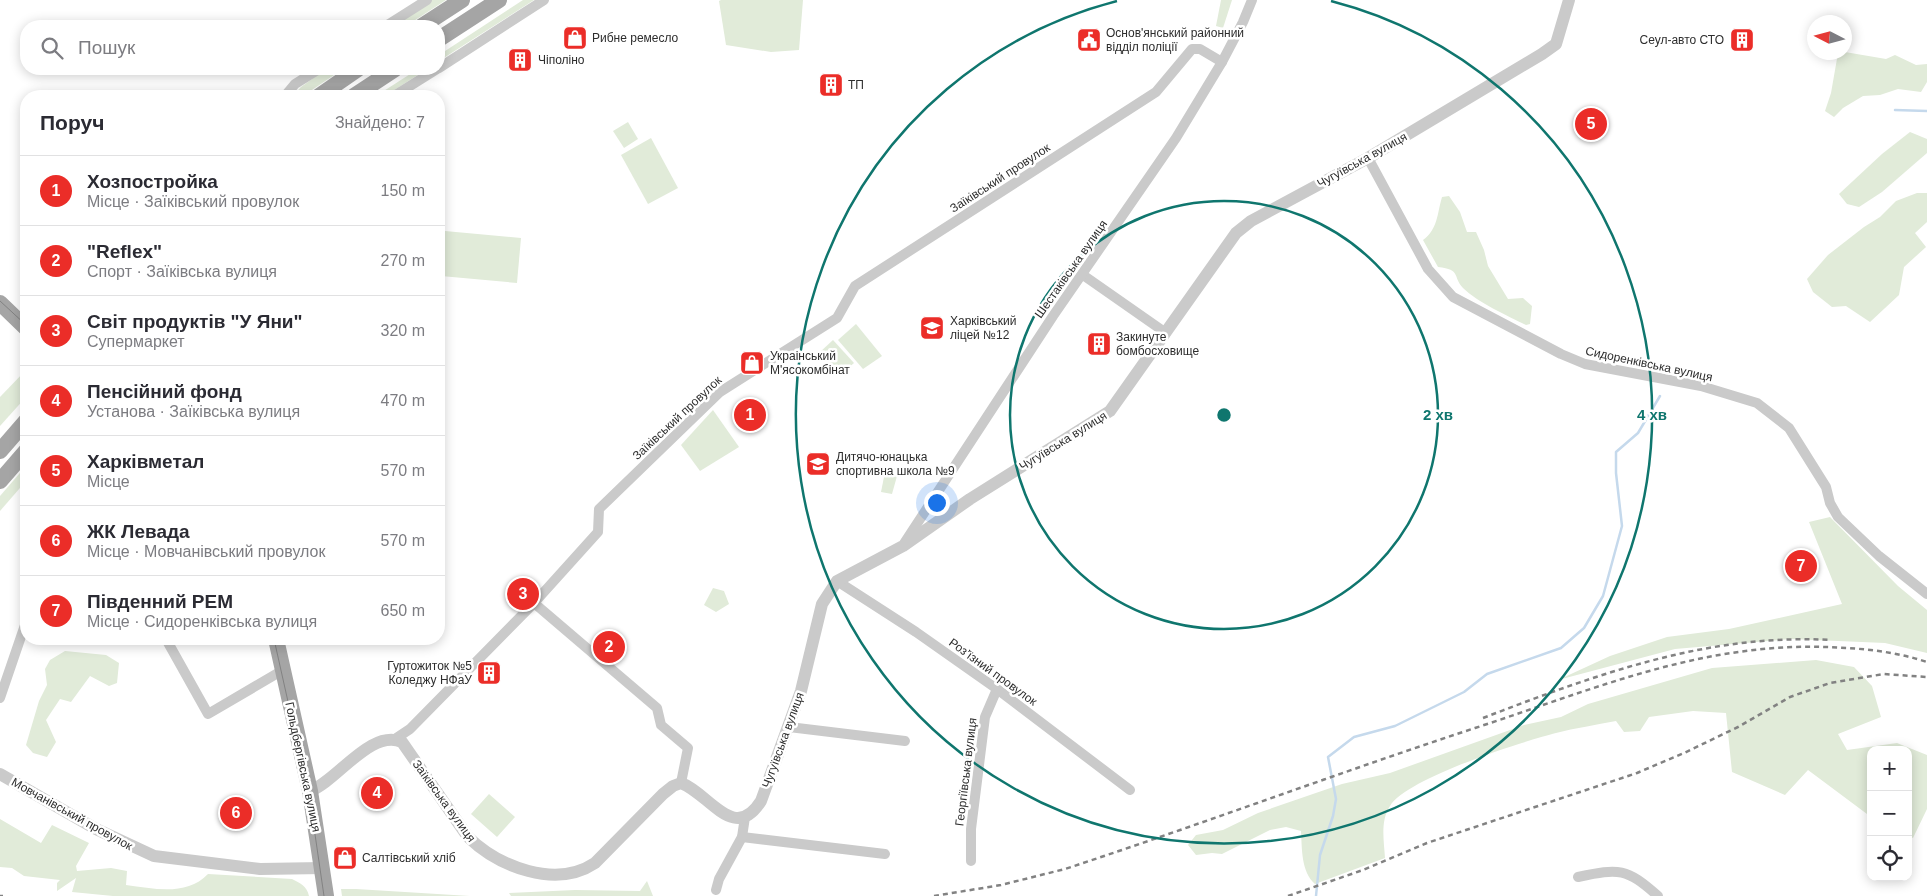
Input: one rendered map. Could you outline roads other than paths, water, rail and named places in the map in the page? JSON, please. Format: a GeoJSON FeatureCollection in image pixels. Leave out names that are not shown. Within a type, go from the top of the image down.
{"type":"FeatureCollection","features":[{"type":"Feature","properties":{"kind":"main road"},"geometry":{"type":"LineString","coordinates":[[431,20],[462,0]]}},
{"type":"Feature","properties":{"kind":"main road"},"geometry":{"type":"LineString","coordinates":[[445,36],[499,0]]}},
{"type":"Feature","properties":{"kind":"main road"},"geometry":{"type":"LineString","coordinates":[[326,90],[349,75]]}},
{"type":"Feature","properties":{"kind":"main road"},"geometry":{"type":"LineString","coordinates":[[363,90],[386,75]]}},
{"type":"Feature","properties":{"kind":"main road"},"geometry":{"type":"LineString","coordinates":[[0,303],[20,321]]}},
{"type":"Feature","properties":{"kind":"main road"},"geometry":{"type":"LineString","coordinates":[[0,451],[20,428]]}},
{"type":"Feature","properties":{"kind":"main road"},"geometry":{"type":"LineString","coordinates":[[0,481],[20,458]]}},
{"type":"Feature","properties":{"kind":"main road","name":"Гольдбергівська вулиця"},"geometry":{"type":"LineString","coordinates":[[277,645],[310,791],[326,894]]}},
{"type":"Feature","properties":{"kind":"street"},"geometry":{"type":"LineString","coordinates":[[395,20],[427,0]]}},
{"type":"Feature","properties":{"kind":"street"},"geometry":{"type":"LineString","coordinates":[[445,64],[544,0]]}},
{"type":"Feature","properties":{"kind":"street","name":"Шестаківська вулиця"},"geometry":{"type":"LineString","coordinates":[[903,546],[1176,138],[1222,62],[1252,0]]}},
{"type":"Feature","properties":{"kind":"street","name":"Чугуївська вулиця"},"geometry":{"type":"LineString","coordinates":[[745,817],[754,811],[761,801],[801,691],[822,604],[837,581],[903,546],[970,500],[1110,411],[1236,233],[1251,221],[1368,158],[1556,44],[1569,0]]}},
{"type":"Feature","properties":{"kind":"street","name":"Заїківський провулок"},"geometry":{"type":"LineString","coordinates":[[395,739],[410,729],[534,604],[598,532],[599,509],[720,392],[837,318],[855,286],[1156,92],[1192,49],[1200,49],[1222,62]]}},
{"type":"Feature","properties":{"kind":"street"},"geometry":{"type":"LineString","coordinates":[[290,90],[295,84],[309,75]]}},
{"type":"Feature","properties":{"kind":"street"},"geometry":{"type":"LineString","coordinates":[[403,90],[427,75]]}},
{"type":"Feature","properties":{"kind":"street","name":"Сидоренківська вулиця"},"geometry":{"type":"LineString","coordinates":[[1368,158],[1428,269],[1453,297],[1561,354],[1585,364],[1701,386],[1757,403],[1789,428],[1826,487],[1830,503],[1838,517],[1879,556],[1927,594]]}},
{"type":"Feature","properties":{"kind":"street"},"geometry":{"type":"LineString","coordinates":[[1083,275],[1166,333]]}},
{"type":"Feature","properties":{"kind":"street","name":"Роз’їзний провулок"},"geometry":{"type":"LineString","coordinates":[[837,581],[916,632],[998,689],[1130,790]]}},
{"type":"Feature","properties":{"kind":"street"},"geometry":{"type":"LineString","coordinates":[[534,604],[657,708],[661,725],[688,748],[681,783],[687,785],[725,814],[735,818],[745,817],[742,837],[719,879],[716,890]]}},
{"type":"Feature","properties":{"kind":"street"},"geometry":{"type":"LineString","coordinates":[[0,698],[20,640]]}},
{"type":"Feature","properties":{"kind":"street"},"geometry":{"type":"LineString","coordinates":[[169,645],[208,714],[283,670]]}},
{"type":"Feature","properties":{"kind":"street","name":"Георгіївська вулиця"},"geometry":{"type":"LineString","coordinates":[[971,861],[971,830],[985,717],[998,689]]}},
{"type":"Feature","properties":{"kind":"street"},"geometry":{"type":"LineString","coordinates":[[789,727],[905,741]]}},
{"type":"Feature","properties":{"kind":"street"},"geometry":{"type":"LineString","coordinates":[[310,791],[372,745],[384,739],[395,739]]}},
{"type":"Feature","properties":{"kind":"street","name":"Заїківська вулиця"},"geometry":{"type":"LineString","coordinates":[[395,739],[402,742],[468,837],[480,849],[502,861],[538,873],[555,874],[583,871],[595,863],[663,794],[681,783]]}},
{"type":"Feature","properties":{"kind":"street","name":"Мовчанівський провулок"},"geometry":{"type":"LineString","coordinates":[[0,774],[96,829],[154,856],[260,869],[323,868]]}},
{"type":"Feature","properties":{"kind":"street"},"geometry":{"type":"LineString","coordinates":[[742,837],[885,854]]}},
{"type":"Feature","properties":{"kind":"street"},"geometry":{"type":"LineString","coordinates":[[1578,877],[1617,870],[1635,876],[1658,896]]}},
{"type":"Feature","properties":{"kind":"waterway"},"geometry":{"type":"LineString","coordinates":[[1895,110],[1927,111]]}},
{"type":"Feature","properties":{"kind":"waterway"},"geometry":{"type":"LineString","coordinates":[[1316,896],[1320,855],[1333,816],[1336,799],[1328,757],[1354,737],[1395,726],[1464,692],[1487,674],[1561,648],[1584,628],[1603,596],[1622,526],[1616,473],[1616,452],[1638,433],[1660,396]]}},
{"type":"Feature","properties":{"kind":"tram line"},"geometry":{"type":"LineString","coordinates":[[0,301],[20,319]]}},
{"type":"Feature","properties":{"kind":"tram line"},"geometry":{"type":"LineString","coordinates":[[275,645],[310,800],[324,896]]}},
{"type":"Feature","properties":{"kind":"railway"},"geometry":{"type":"LineString","coordinates":[[1483,718],[1610,673],[1696,650],[1740,643],[1785,640],[1831,640]]}},
{"type":"Feature","properties":{"kind":"railway"},"geometry":{"type":"LineString","coordinates":[[934,896],[1001,885],[1065,869],[1561,699],[1647,672],[1690,661],[1734,653],[1779,648],[1825,647],[1876,651],[1902,655],[1927,662]]}},
{"type":"Feature","properties":{"kind":"railway"},"geometry":{"type":"LineString","coordinates":[[1288,896],[1363,870],[1427,843],[1637,773],[1738,727],[1790,697],[1830,683],[1884,674],[1927,677]]}},
{"type":"Feature","properties":{"kind":"place","name":"Рибне ремесло"},"geometry":{"type":"Point","coordinates":[575,38]}},
{"type":"Feature","properties":{"kind":"place","name":"Основ'янський районний відділ поліції"},"geometry":{"type":"Point","coordinates":[1089,40]}},
{"type":"Feature","properties":{"kind":"place","name":"Сеул-авто СТО"},"geometry":{"type":"Point","coordinates":[1742,40]}},
{"type":"Feature","properties":{"kind":"place","name":"Чіполіно"},"geometry":{"type":"Point","coordinates":[520,60]}},
{"type":"Feature","properties":{"kind":"place","name":"ТП"},"geometry":{"type":"Point","coordinates":[831,85]}},
{"type":"Feature","properties":{"kind":"place","name":"Харківметал"},"geometry":{"type":"Point","coordinates":[1591,124]}},
{"type":"Feature","properties":{"kind":"place","name":"Харківський ліцей №12"},"geometry":{"type":"Point","coordinates":[932,328]}},
{"type":"Feature","properties":{"kind":"place","name":"Закинуте бомбосховище"},"geometry":{"type":"Point","coordinates":[1099,344]}},
{"type":"Feature","properties":{"kind":"place","name":"Украінський М'ясокомбінат"},"geometry":{"type":"Point","coordinates":[752,363]}},
{"type":"Feature","properties":{"kind":"place","name":"Хозпостройка"},"geometry":{"type":"Point","coordinates":[750,415]}},
{"type":"Feature","properties":{"kind":"place","name":"Дитячо-юнацька спортивна школа №9"},"geometry":{"type":"Point","coordinates":[818,464]}},
{"type":"Feature","properties":{"kind":"place","name":"Південний РЕМ"},"geometry":{"type":"Point","coordinates":[1801,566]}},
{"type":"Feature","properties":{"kind":"place","name":"Світ продуктів \"У Яни\""},"geometry":{"type":"Point","coordinates":[523,594]}},
{"type":"Feature","properties":{"kind":"place","name":"\"Reflex\""},"geometry":{"type":"Point","coordinates":[609,647]}},
{"type":"Feature","properties":{"kind":"place","name":"Гуртожиток №5 Коледжу НФаУ"},"geometry":{"type":"Point","coordinates":[489,673]}},
{"type":"Feature","properties":{"kind":"place","name":"Пенсійний фонд"},"geometry":{"type":"Point","coordinates":[377,793]}},
{"type":"Feature","properties":{"kind":"place","name":"ЖК Левада"},"geometry":{"type":"Point","coordinates":[236,813]}},
{"type":"Feature","properties":{"kind":"place","name":"Салтівський хліб"},"geometry":{"type":"Point","coordinates":[345,858]}}]}
